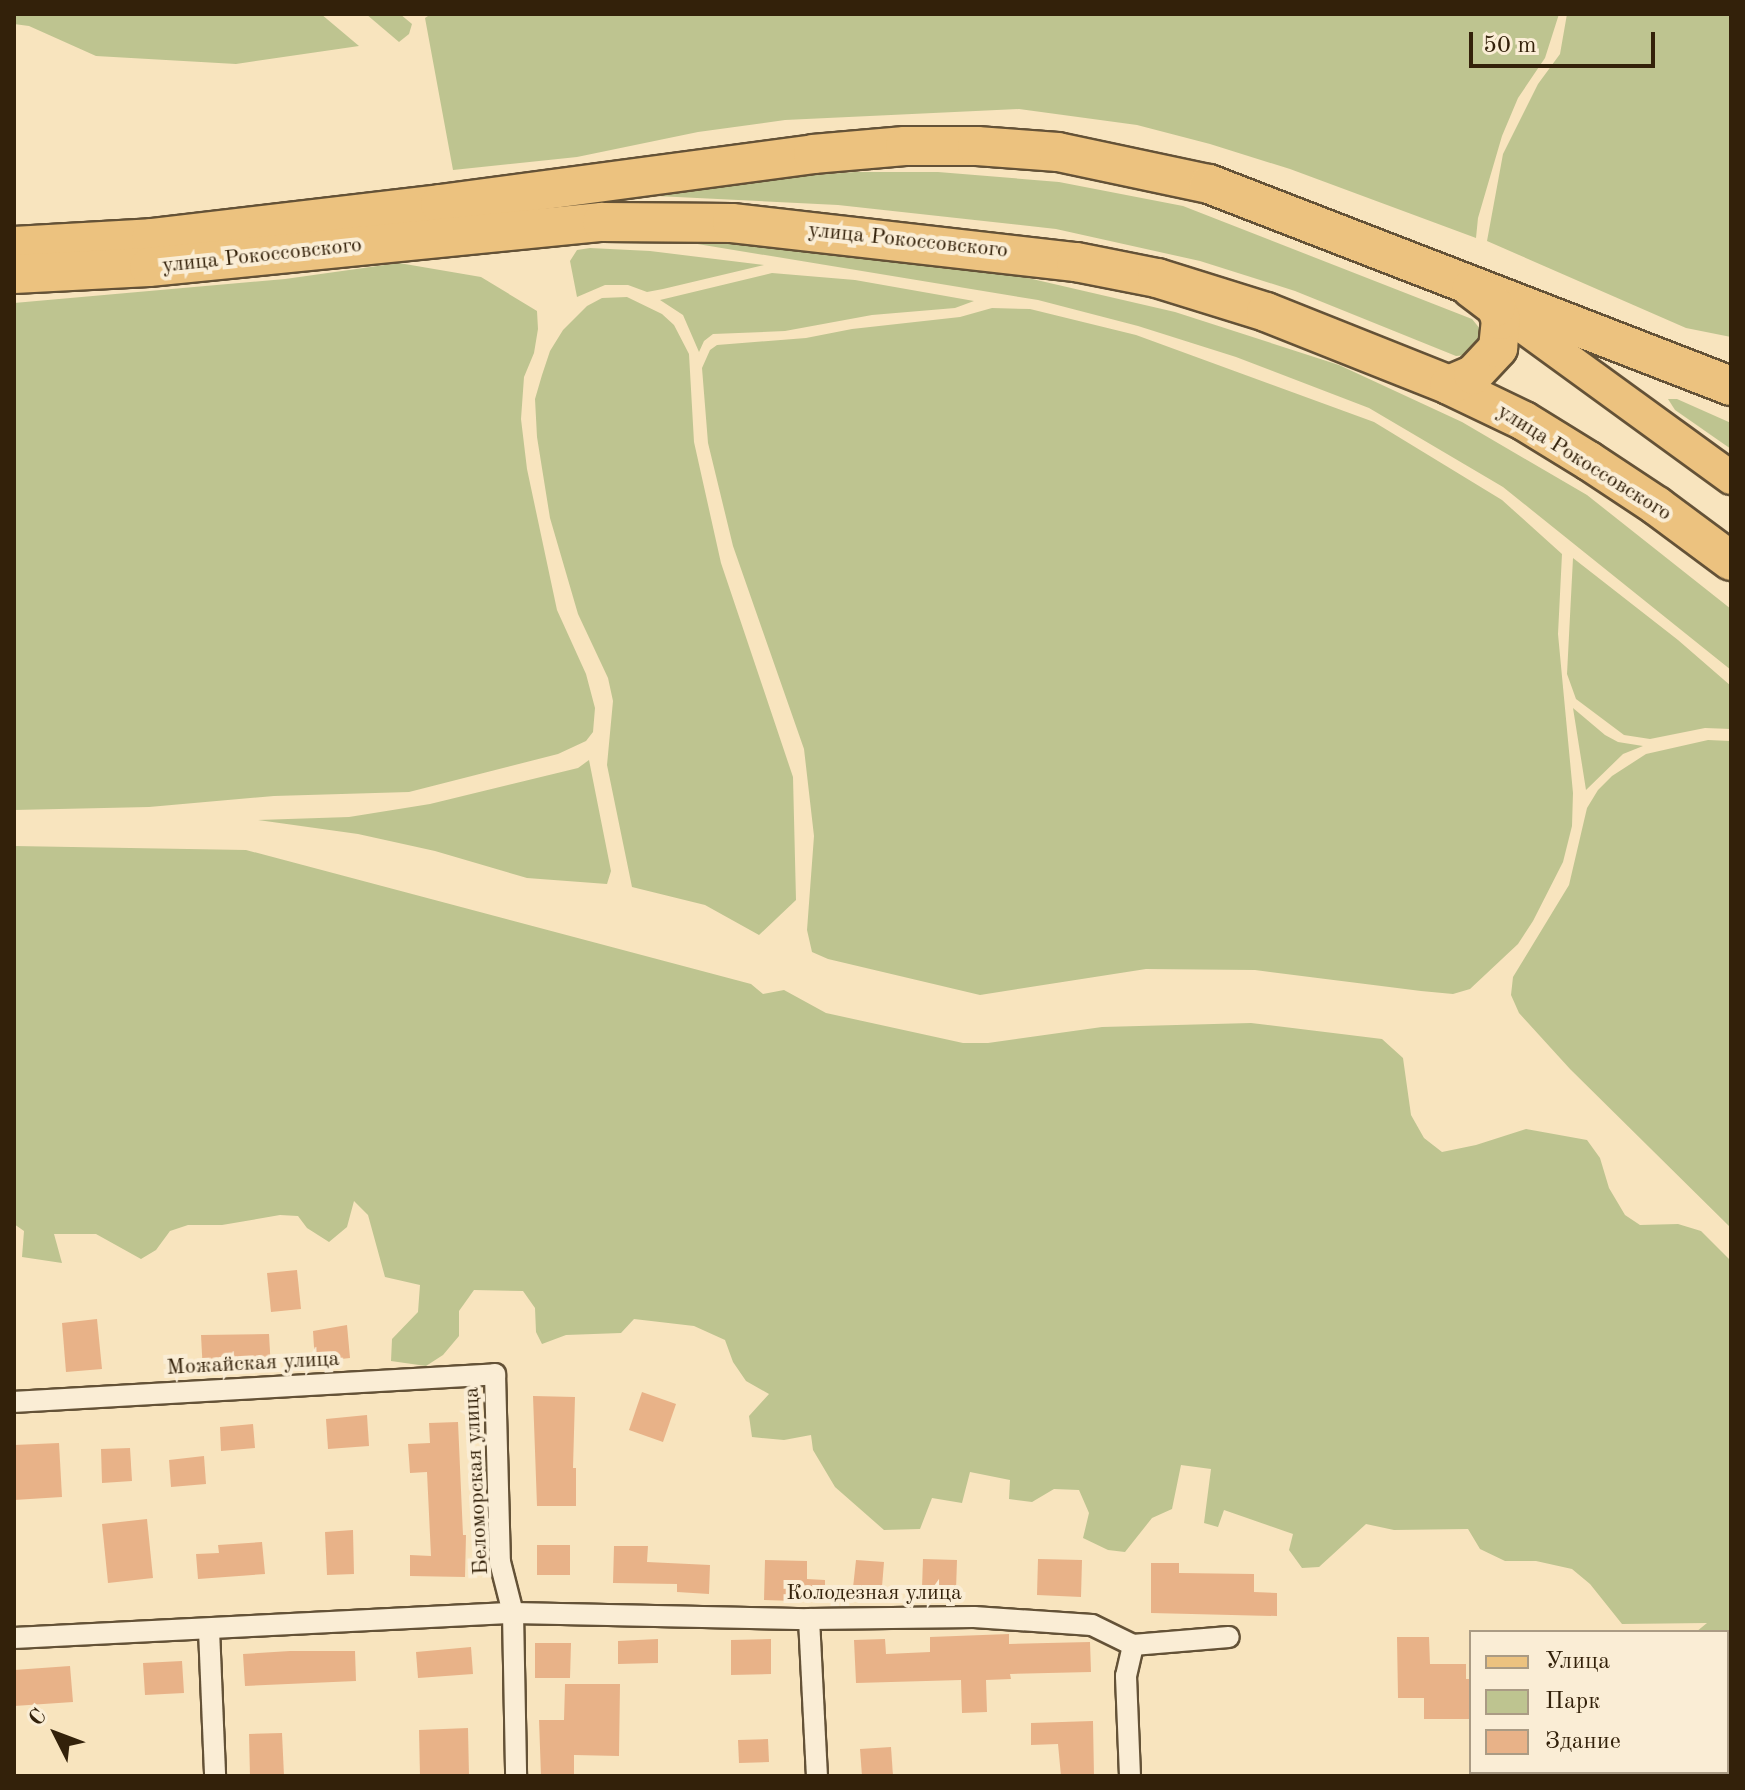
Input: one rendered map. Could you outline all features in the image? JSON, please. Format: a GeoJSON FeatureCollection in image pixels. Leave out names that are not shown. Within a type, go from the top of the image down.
{"type":"FeatureCollection","features":[{"type":"Feature","properties":{"kind":"highway","name":"улица Рокоссовского"},"geometry":{"type":"LineString","coordinates":[[14,246],[151,238],[440,204],[813,154],[905,146],[977,146],[1058,152],[1209,184],[1482,296],[1731,386]]}},
{"type":"Feature","properties":{"kind":"highway","name":"улица Рокоссовского"},"geometry":{"type":"LineString","coordinates":[[14,274],[165,266],[602,222],[732,223],[1011,252],[1157,278],[1266,312],[1449,385],[1524,421],[1589,461],[1731,561]]}},
{"type":"Feature","properties":{"kind":"highway"},"geometry":{"type":"LineString","coordinates":[[1449,385],[1473,375],[1498,348],[1501,320],[1482,296]]}},
{"type":"Feature","properties":{"kind":"main road"},"geometry":{"type":"LineString","coordinates":[[1482,296],[1731,478]]}},
{"type":"Feature","properties":{"kind":"street","name":"Можайская улица"},"geometry":{"type":"LineString","coordinates":[[14,1402],[495,1374]]}},
{"type":"Feature","properties":{"kind":"street","name":"Беломорская улица"},"geometry":{"type":"LineString","coordinates":[[495,1374],[500,1562],[513,1613],[516,1776]]}},
{"type":"Feature","properties":{"kind":"street","name":"Колодезная улица"},"geometry":{"type":"LineString","coordinates":[[14,1638],[513,1613],[809,1619],[974,1617],[1092,1625],[1133,1645]]}},
{"type":"Feature","properties":{"kind":"street"},"geometry":{"type":"LineString","coordinates":[[809,1619],[817,1776]]}},
{"type":"Feature","properties":{"kind":"street"},"geometry":{"type":"LineString","coordinates":[[209,1630],[215,1776]]}},
{"type":"Feature","properties":{"kind":"street"},"geometry":{"type":"LineString","coordinates":[[1130,1776],[1126,1676],[1133,1645],[1229,1637]]}},
{"type":"Feature","properties":{"kind":"green space"},"geometry":{"type":"Polygon","coordinates":[[[14,14],[321,14],[359,46],[236,64],[96,56],[29,26],[14,24],[14,14]]]}},
{"type":"Feature","properties":{"kind":"green space"},"geometry":{"type":"Polygon","coordinates":[[[366,14],[400,14],[412,24],[409,34],[399,42],[366,14]]]}},
{"type":"Feature","properties":{"kind":"green space"},"geometry":{"type":"Polygon","coordinates":[[[431,14],[1559,14],[1545,58],[1518,98],[1502,136],[1478,218],[1476,238],[1290,169],[1210,144],[1137,125],[1019,109],[785,120],[698,132],[577,157],[453,170],[425,18],[431,14]]]}},
{"type":"Feature","properties":{"kind":"green space"},"geometry":{"type":"Polygon","coordinates":[[[1567,14],[1731,14],[1731,337],[1686,328],[1487,241],[1503,154],[1538,84],[1560,54],[1567,14]]]}},
{"type":"Feature","properties":{"kind":"green space"},"geometry":{"type":"Polygon","coordinates":[[[855,172],[938,172],[1059,182],[1183,206],[1472,319],[1481,330],[1484,341],[1468,355],[1456,356],[1295,291],[1200,261],[1056,229],[838,205],[656,196],[788,177],[855,172]]]}},
{"type":"Feature","properties":{"kind":"green space"},"geometry":{"type":"Polygon","coordinates":[[[655,237],[740,240],[935,262],[1011,274],[1175,312],[1339,365],[1462,422],[1587,495],[1731,609],[1731,670],[1503,487],[1369,408],[1236,357],[1138,326],[1038,300],[655,237]]]}},
{"type":"Feature","properties":{"kind":"green space"},"geometry":{"type":"Polygon","coordinates":[[[577,250],[650,251],[764,265],[647,292],[628,285],[605,285],[577,297],[570,261],[577,250]]]}},
{"type":"Feature","properties":{"kind":"green space"},"geometry":{"type":"Polygon","coordinates":[[[399,263],[481,277],[537,311],[538,329],[534,353],[524,377],[521,419],[527,469],[557,610],[586,674],[595,708],[593,732],[586,741],[558,754],[409,792],[274,796],[149,807],[14,810],[14,303],[285,279],[399,263]]]}},
{"type":"Feature","properties":{"kind":"green space"},"geometry":{"type":"Polygon","coordinates":[[[772,273],[855,280],[974,301],[955,308],[872,315],[785,331],[713,334],[704,341],[699,352],[683,315],[660,300],[772,273]]]}},
{"type":"Feature","properties":{"kind":"green space"},"geometry":{"type":"Polygon","coordinates":[[[627,297],[662,314],[674,325],[689,354],[694,442],[721,563],[793,777],[796,900],[759,935],[705,905],[632,887],[607,765],[613,701],[608,678],[578,614],[550,518],[537,437],[535,399],[550,351],[563,330],[587,306],[602,298],[627,297]]]}},
{"type":"Feature","properties":{"kind":"green space"},"geometry":{"type":"Polygon","coordinates":[[[992,308],[1030,309],[1136,335],[1374,422],[1502,500],[1562,554],[1558,634],[1573,793],[1572,826],[1563,862],[1533,921],[1518,944],[1470,989],[1453,994],[1255,970],[1146,969],[980,995],[828,959],[812,952],[807,930],[814,836],[804,749],[733,546],[708,443],[702,368],[710,350],[717,345],[806,338],[852,329],[960,317],[992,308]]]}},
{"type":"Feature","properties":{"kind":"green space"},"geometry":{"type":"Polygon","coordinates":[[[1668,399],[1677,399],[1731,423],[1731,449],[1675,410],[1668,399]]]}},
{"type":"Feature","properties":{"kind":"green space"},"geometry":{"type":"Polygon","coordinates":[[[1573,558],[1731,686],[1731,729],[1705,728],[1650,739],[1624,735],[1576,699],[1567,674],[1573,558]]]}},
{"type":"Feature","properties":{"kind":"green space"},"geometry":{"type":"Polygon","coordinates":[[[1573,708],[1605,735],[1618,742],[1643,746],[1623,754],[1586,790],[1573,708]]]}},
{"type":"Feature","properties":{"kind":"green space"},"geometry":{"type":"Polygon","coordinates":[[[1708,740],[1731,741],[1731,1228],[1570,1069],[1519,1013],[1511,995],[1513,977],[1569,885],[1587,808],[1598,790],[1612,776],[1646,754],[1708,740]]]}},
{"type":"Feature","properties":{"kind":"green space"},"geometry":{"type":"Polygon","coordinates":[[[589,760],[611,871],[607,884],[527,878],[435,851],[358,834],[258,820],[349,817],[430,804],[578,768],[589,760]]]}},
{"type":"Feature","properties":{"kind":"green space"},"geometry":{"type":"Polygon","coordinates":[[[14,846],[246,850],[751,984],[763,994],[784,990],[826,1013],[963,1043],[988,1043],[1102,1027],[1251,1023],[1382,1039],[1403,1058],[1411,1115],[1424,1138],[1442,1152],[1526,1129],[1587,1140],[1600,1158],[1609,1188],[1625,1215],[1640,1225],[1678,1224],[1701,1231],[1731,1261],[1731,1662],[1729,1630],[1698,1630],[1707,1623],[1622,1624],[1590,1584],[1572,1569],[1536,1561],[1505,1561],[1480,1549],[1468,1529],[1394,1530],[1366,1524],[1319,1567],[1302,1568],[1289,1550],[1293,1534],[1224,1510],[1218,1527],[1204,1523],[1211,1469],[1181,1465],[1172,1509],[1152,1518],[1125,1552],[1108,1550],[1083,1538],[1089,1513],[1079,1490],[1054,1489],[1032,1502],[1009,1499],[1010,1480],[970,1472],[962,1503],[932,1498],[920,1529],[884,1530],[835,1487],[813,1450],[811,1435],[784,1440],[752,1437],[749,1416],[769,1394],[746,1381],[733,1362],[725,1340],[694,1326],[634,1319],[621,1333],[566,1335],[542,1344],[536,1332],[535,1308],[523,1291],[474,1290],[459,1311],[459,1336],[443,1355],[426,1366],[391,1361],[392,1339],[418,1312],[420,1285],[385,1277],[368,1215],[354,1201],[347,1227],[329,1242],[307,1228],[298,1216],[280,1215],[222,1225],[188,1225],[170,1231],[156,1250],[141,1259],[96,1234],[54,1234],[62,1263],[22,1257],[24,1231],[14,1224],[14,846]]]}},
{"type":"Feature","properties":{"kind":"building"},"geometry":{"type":"Polygon","coordinates":[[[297,1270],[301,1309],[271,1312],[267,1273],[297,1270]]]}},
{"type":"Feature","properties":{"kind":"building"},"geometry":{"type":"Polygon","coordinates":[[[97,1319],[102,1369],[66,1372],[62,1323],[97,1319]]]}},
{"type":"Feature","properties":{"kind":"building"},"geometry":{"type":"Polygon","coordinates":[[[347,1325],[350,1358],[315,1362],[313,1331],[347,1325]]]}},
{"type":"Feature","properties":{"kind":"building"},"geometry":{"type":"Polygon","coordinates":[[[269,1334],[271,1369],[203,1373],[201,1335],[269,1334]]]}},
{"type":"Feature","properties":{"kind":"building"},"geometry":{"type":"Polygon","coordinates":[[[642,1392],[676,1404],[663,1442],[629,1430],[642,1392]]]}},
{"type":"Feature","properties":{"kind":"building"},"geometry":{"type":"Polygon","coordinates":[[[533,1396],[575,1397],[573,1468],[576,1468],[576,1506],[537,1506],[533,1396]]]}},
{"type":"Feature","properties":{"kind":"building"},"geometry":{"type":"Polygon","coordinates":[[[367,1415],[369,1446],[328,1449],[326,1419],[367,1415]]]}},
{"type":"Feature","properties":{"kind":"building"},"geometry":{"type":"Polygon","coordinates":[[[458,1422],[463,1535],[466,1535],[465,1577],[410,1576],[410,1555],[431,1556],[427,1472],[410,1473],[408,1444],[430,1443],[429,1423],[458,1422]]]}},
{"type":"Feature","properties":{"kind":"building"},"geometry":{"type":"Polygon","coordinates":[[[253,1424],[255,1448],[221,1451],[220,1427],[253,1424]]]}},
{"type":"Feature","properties":{"kind":"building"},"geometry":{"type":"Polygon","coordinates":[[[59,1443],[62,1497],[14,1500],[14,1445],[59,1443]]]}},
{"type":"Feature","properties":{"kind":"building"},"geometry":{"type":"Polygon","coordinates":[[[130,1448],[132,1481],[102,1483],[101,1449],[130,1448]]]}},
{"type":"Feature","properties":{"kind":"building"},"geometry":{"type":"Polygon","coordinates":[[[204,1456],[206,1484],[171,1487],[169,1460],[204,1456]]]}},
{"type":"Feature","properties":{"kind":"building"},"geometry":{"type":"Polygon","coordinates":[[[147,1519],[153,1578],[108,1583],[102,1524],[147,1519]]]}},
{"type":"Feature","properties":{"kind":"building"},"geometry":{"type":"Polygon","coordinates":[[[353,1530],[354,1574],[327,1575],[325,1532],[353,1530]]]}},
{"type":"Feature","properties":{"kind":"building"},"geometry":{"type":"Polygon","coordinates":[[[262,1542],[265,1574],[198,1579],[196,1554],[219,1553],[218,1545],[262,1542]]]}},
{"type":"Feature","properties":{"kind":"building"},"geometry":{"type":"Polygon","coordinates":[[[537,1545],[570,1545],[570,1575],[537,1575],[537,1545]]]}},
{"type":"Feature","properties":{"kind":"building"},"geometry":{"type":"Polygon","coordinates":[[[614,1546],[648,1546],[647,1562],[710,1565],[709,1594],[677,1592],[677,1584],[613,1583],[614,1546]]]}},
{"type":"Feature","properties":{"kind":"building"},"geometry":{"type":"Polygon","coordinates":[[[923,1559],[957,1560],[956,1590],[922,1588],[923,1559]]]}},
{"type":"Feature","properties":{"kind":"building"},"geometry":{"type":"Polygon","coordinates":[[[1038,1559],[1082,1560],[1081,1597],[1037,1595],[1038,1559]]]}},
{"type":"Feature","properties":{"kind":"building"},"geometry":{"type":"Polygon","coordinates":[[[765,1560],[807,1561],[807,1579],[825,1580],[825,1602],[764,1600],[765,1560]]]}},
{"type":"Feature","properties":{"kind":"building"},"geometry":{"type":"Polygon","coordinates":[[[856,1560],[884,1562],[881,1599],[852,1597],[856,1560]]]}},
{"type":"Feature","properties":{"kind":"building"},"geometry":{"type":"Polygon","coordinates":[[[1151,1563],[1179,1563],[1179,1573],[1254,1574],[1254,1592],[1277,1593],[1277,1616],[1151,1613],[1151,1563]]]}},
{"type":"Feature","properties":{"kind":"building"},"geometry":{"type":"Polygon","coordinates":[[[1009,1634],[1009,1644],[1090,1642],[1091,1672],[1010,1674],[1011,1679],[986,1680],[987,1712],[962,1713],[961,1680],[856,1683],[854,1640],[885,1639],[886,1654],[930,1652],[930,1637],[1009,1634]]]}},
{"type":"Feature","properties":{"kind":"building"},"geometry":{"type":"Polygon","coordinates":[[[1397,1637],[1429,1637],[1430,1664],[1466,1664],[1469,1719],[1424,1719],[1424,1698],[1398,1698],[1397,1637]]]}},
{"type":"Feature","properties":{"kind":"building"},"geometry":{"type":"Polygon","coordinates":[[[658,1639],[658,1663],[618,1664],[618,1641],[658,1639]]]}},
{"type":"Feature","properties":{"kind":"building"},"geometry":{"type":"Polygon","coordinates":[[[771,1639],[771,1674],[731,1675],[731,1640],[771,1639]]]}},
{"type":"Feature","properties":{"kind":"building"},"geometry":{"type":"Polygon","coordinates":[[[535,1643],[571,1643],[570,1678],[535,1678],[535,1643]]]}},
{"type":"Feature","properties":{"kind":"building"},"geometry":{"type":"Polygon","coordinates":[[[471,1647],[473,1674],[418,1678],[416,1652],[471,1647]]]}},
{"type":"Feature","properties":{"kind":"building"},"geometry":{"type":"Polygon","coordinates":[[[355,1651],[356,1681],[245,1686],[243,1654],[355,1651]]]}},
{"type":"Feature","properties":{"kind":"building"},"geometry":{"type":"Polygon","coordinates":[[[182,1661],[184,1693],[145,1695],[143,1663],[182,1661]]]}},
{"type":"Feature","properties":{"kind":"building"},"geometry":{"type":"Polygon","coordinates":[[[70,1666],[73,1702],[14,1706],[14,1670],[70,1666]]]}},
{"type":"Feature","properties":{"kind":"building"},"geometry":{"type":"Polygon","coordinates":[[[565,1684],[620,1684],[619,1756],[574,1755],[574,1776],[541,1776],[539,1720],[564,1720],[565,1684]]]}},
{"type":"Feature","properties":{"kind":"building"},"geometry":{"type":"Polygon","coordinates":[[[1093,1721],[1094,1776],[1061,1776],[1058,1744],[1031,1745],[1031,1723],[1093,1721]]]}},
{"type":"Feature","properties":{"kind":"building"},"geometry":{"type":"Polygon","coordinates":[[[468,1728],[469,1776],[420,1776],[419,1730],[468,1728]]]}},
{"type":"Feature","properties":{"kind":"building"},"geometry":{"type":"Polygon","coordinates":[[[282,1733],[284,1776],[250,1776],[249,1734],[282,1733]]]}},
{"type":"Feature","properties":{"kind":"building"},"geometry":{"type":"Polygon","coordinates":[[[768,1739],[769,1762],[739,1763],[738,1740],[768,1739]]]}},
{"type":"Feature","properties":{"kind":"building"},"geometry":{"type":"Polygon","coordinates":[[[891,1747],[893,1776],[862,1776],[860,1749],[891,1747]]]}}]}
